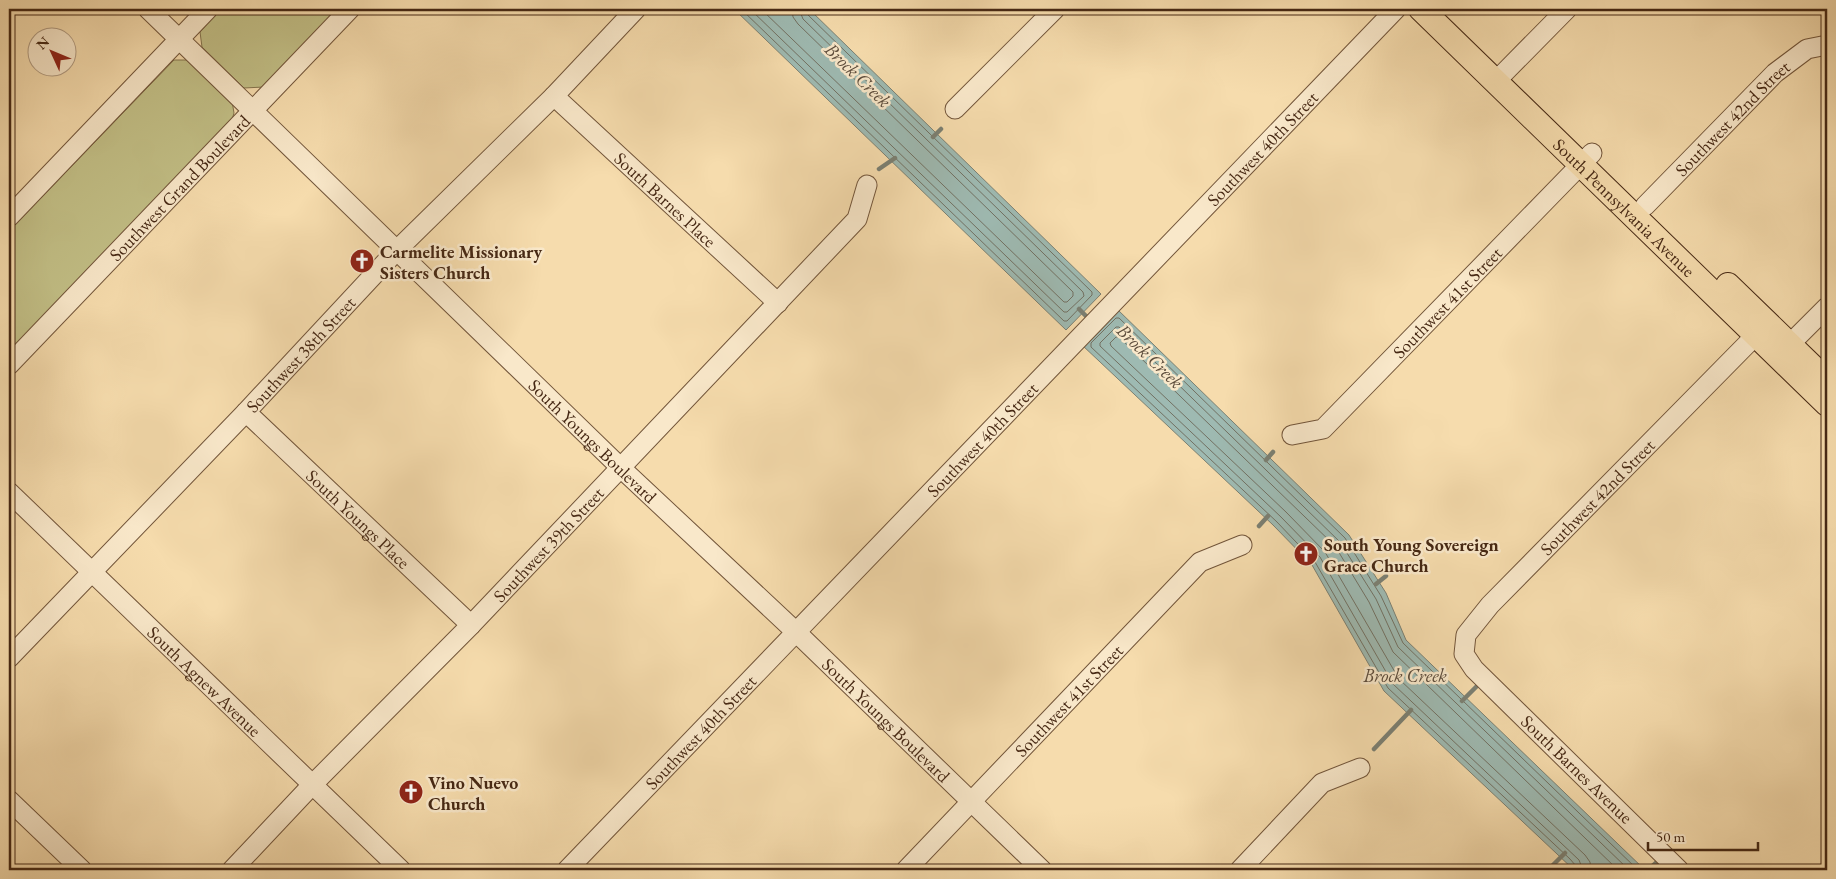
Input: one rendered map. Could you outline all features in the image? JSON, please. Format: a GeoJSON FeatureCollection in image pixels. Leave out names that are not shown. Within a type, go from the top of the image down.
{"type":"FeatureCollection","features":[{"type":"Feature","properties":{"kind":"main road","name":"South Pennsylvania Avenue"},"geometry":{"type":"LineString","coordinates":[[1421,9],[1502,76],[1587,158],[1756,335],[1827,404]]}},
{"type":"Feature","properties":{"kind":"main road","name":"South Pennsylvania Avenue"},"geometry":{"type":"LineString","coordinates":[[1443,9],[1502,76]]}},
{"type":"Feature","properties":{"kind":"main road","name":"South Pennsylvania Avenue"},"geometry":{"type":"LineString","coordinates":[[1587,158],[1645,206],[1827,381]]}},
{"type":"Feature","properties":{"kind":"street","name":"South Youngs Boulevard"},"geometry":{"type":"LineString","coordinates":[[148,9],[621,468],[796,632],[1042,870]]}},
{"type":"Feature","properties":{"kind":"street"},"geometry":{"type":"LineString","coordinates":[[9,217],[208,9]]}},
{"type":"Feature","properties":{"kind":"street","name":"Southwest Grand Boulevard"},"geometry":{"type":"LineString","coordinates":[[9,364],[350,9]]}},
{"type":"Feature","properties":{"kind":"street","name":"Southwest 38th Street"},"geometry":{"type":"LineString","coordinates":[[9,658],[246,412],[397,250],[554,96],[636,9]]}},
{"type":"Feature","properties":{"kind":"street"},"geometry":{"type":"LineString","coordinates":[[955,109],[1055,9]]}},
{"type":"Feature","properties":{"kind":"street","name":"Southwest 40th Street"},"geometry":{"type":"LineString","coordinates":[[567,870],[1396,9]]}},
{"type":"Feature","properties":{"kind":"street"},"geometry":{"type":"LineString","coordinates":[[1502,76],[1567,9]]}},
{"type":"Feature","properties":{"kind":"street","name":"Southwest 42nd Street"},"geometry":{"type":"LineString","coordinates":[[1645,206],[1775,73],[1807,49],[1827,45]]}},
{"type":"Feature","properties":{"kind":"street","name":"South Barnes Place"},"geometry":{"type":"LineString","coordinates":[[554,96],[778,302]]}},
{"type":"Feature","properties":{"kind":"street","name":"Southwest 41st Street"},"geometry":{"type":"LineString","coordinates":[[1292,435],[1323,429],[1587,158]]}},
{"type":"Feature","properties":{"kind":"street","name":"Southwest 39th Street"},"geometry":{"type":"LineString","coordinates":[[232,870],[312,785],[471,625],[857,219],[867,185]]}},
{"type":"Feature","properties":{"kind":"street"},"geometry":{"type":"LineString","coordinates":[[1756,335],[1790,344],[1827,307]]}},
{"type":"Feature","properties":{"kind":"street","name":"Southwest 42nd Street"},"geometry":{"type":"LineString","coordinates":[[1474,669],[1464,654],[1466,635],[1490,605],[1756,335]]}},
{"type":"Feature","properties":{"kind":"street","name":"South Youngs Place"},"geometry":{"type":"LineString","coordinates":[[246,412],[471,625]]}},
{"type":"Feature","properties":{"kind":"street","name":"South Agnew Avenue"},"geometry":{"type":"LineString","coordinates":[[9,492],[401,870]]}},
{"type":"Feature","properties":{"kind":"street","name":"Southwest 41st Street"},"geometry":{"type":"LineString","coordinates":[[906,870],[1200,562],[1242,545]]}},
{"type":"Feature","properties":{"kind":"street","name":"South Barnes Avenue"},"geometry":{"type":"LineString","coordinates":[[1474,669],[1679,870]]}},
{"type":"Feature","properties":{"kind":"street"},"geometry":{"type":"LineString","coordinates":[[1240,870],[1322,783],[1360,768]]}},
{"type":"Feature","properties":{"kind":"street"},"geometry":{"type":"LineString","coordinates":[[9,800],[82,870]]}},
{"type":"Feature","properties":{"kind":"shaded area"},"geometry":{"type":"Polygon","coordinates":[[[220,9],[339,9],[264,87],[244,88],[202,47],[200,32],[220,9]]]}},
{"type":"Feature","properties":{"kind":"shaded area"},"geometry":{"type":"Polygon","coordinates":[[[174,60],[188,60],[232,101],[234,113],[231,123],[9,355],[9,231],[174,60]]]}},
{"type":"Feature","properties":{"kind":"water","name":"Brock Creek"},"geometry":{"type":"Polygon","coordinates":[[[734,9],[809,9],[1101,294],[1066,330],[734,9]]]}},
{"type":"Feature","properties":{"kind":"water","name":"Brock Creek"},"geometry":{"type":"Polygon","coordinates":[[[1117,309],[1349,535],[1386,593],[1406,640],[1645,870],[1574,870],[1384,691],[1312,565],[1273,525],[1082,345],[1117,309]]]}},
{"type":"Feature","properties":{"kind":"waterway"},"geometry":{"type":"LineString","coordinates":[[933,137],[941,129]]}},
{"type":"Feature","properties":{"kind":"waterway"},"geometry":{"type":"LineString","coordinates":[[879,169],[895,158]]}},
{"type":"Feature","properties":{"kind":"waterway","name":"Brock Creek"},"geometry":{"type":"LineString","coordinates":[[1079,309],[1091,321]]}},
{"type":"Feature","properties":{"kind":"waterway"},"geometry":{"type":"LineString","coordinates":[[1266,460],[1273,452]]}},
{"type":"Feature","properties":{"kind":"waterway"},"geometry":{"type":"LineString","coordinates":[[1259,526],[1268,516]]}},
{"type":"Feature","properties":{"kind":"waterway"},"geometry":{"type":"LineString","coordinates":[[1376,584],[1386,576]]}},
{"type":"Feature","properties":{"kind":"waterway"},"geometry":{"type":"LineString","coordinates":[[1462,701],[1477,686]]}},
{"type":"Feature","properties":{"kind":"waterway"},"geometry":{"type":"LineString","coordinates":[[1374,749],[1411,710]]}},
{"type":"Feature","properties":{"kind":"waterway"},"geometry":{"type":"LineString","coordinates":[[1548,870],[1565,853]]}},
{"type":"Feature","properties":{"kind":"waterway"},"geometry":{"type":"LineString","coordinates":[[1648,870],[1657,862]]}},
{"type":"Feature","properties":{"kind":"place","name":"Carmelite Missionary Sisters Church"},"geometry":{"type":"Point","coordinates":[362,261]}},
{"type":"Feature","properties":{"kind":"place","name":"South Young Sovereign Grace Church"},"geometry":{"type":"Point","coordinates":[1306,554]}},
{"type":"Feature","properties":{"kind":"place","name":"Vino Nuevo Church"},"geometry":{"type":"Point","coordinates":[411,792]}}]}
